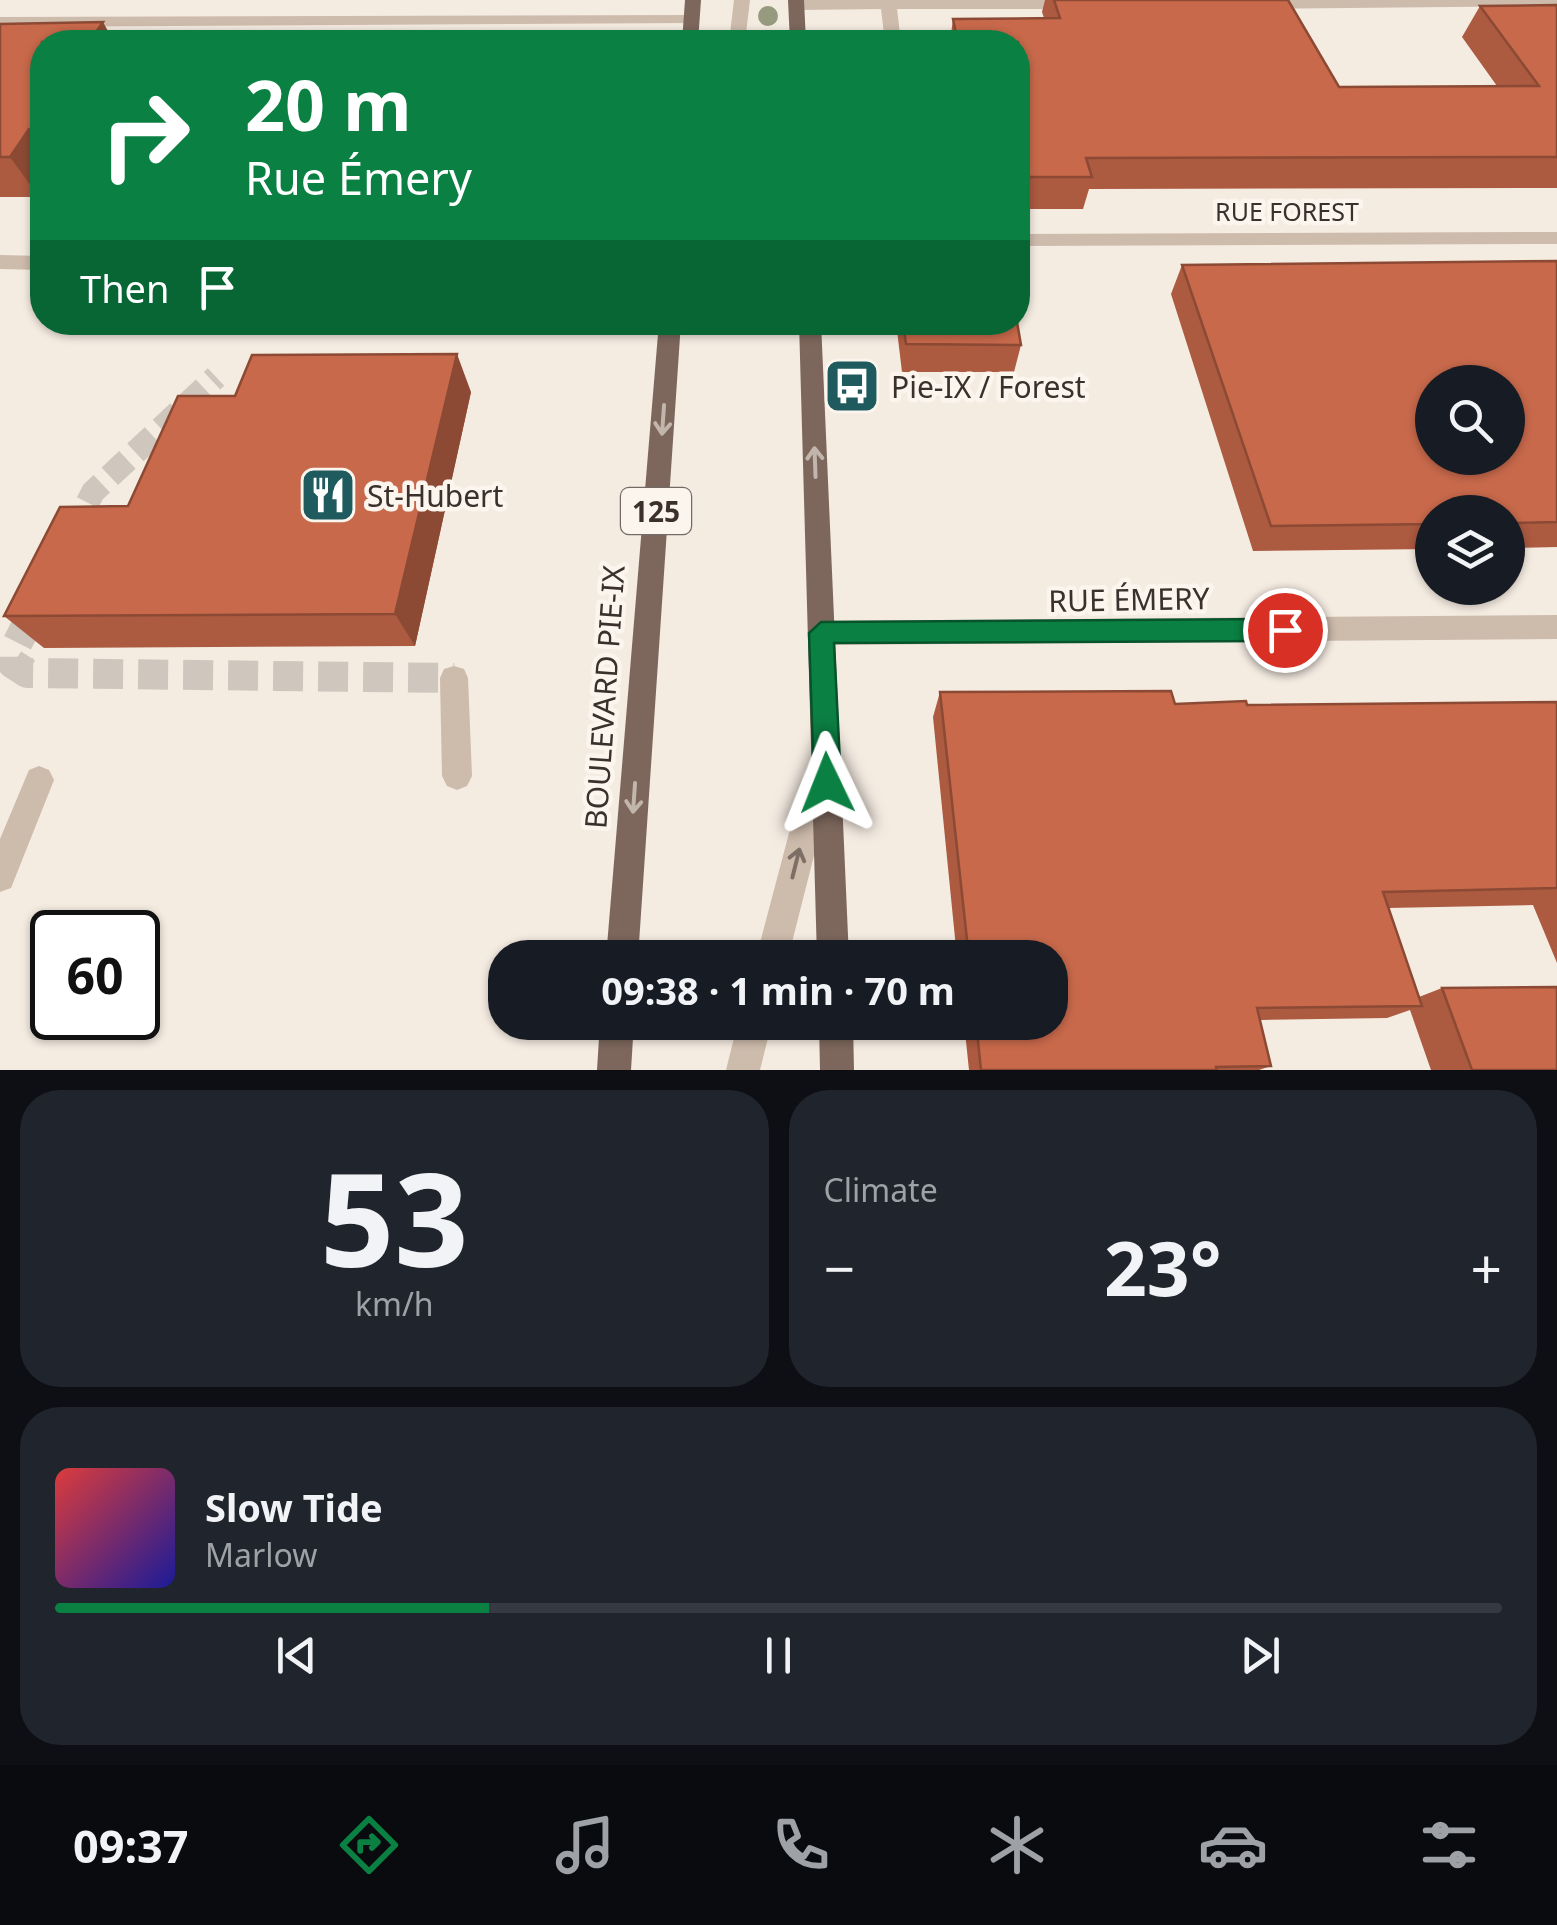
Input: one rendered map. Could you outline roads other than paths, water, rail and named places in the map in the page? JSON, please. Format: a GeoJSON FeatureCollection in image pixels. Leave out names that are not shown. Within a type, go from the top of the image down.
{"type":"FeatureCollection","features":[{"type":"Feature","properties":{"kind":"main road"},"geometry":{"type":"LineString","coordinates":[[691,30],[693,0]]}},
{"type":"Feature","properties":{"kind":"main road"},"geometry":{"type":"LineString","coordinates":[[796,2],[797,30]]}},
{"type":"Feature","properties":{"kind":"main road","name":"BOULEVARD PIE-IX"},"geometry":{"type":"LineString","coordinates":[[623,940],[669,335]]}},
{"type":"Feature","properties":{"kind":"main road"},"geometry":{"type":"LineString","coordinates":[[810,335],[832,940]]}},
{"type":"Feature","properties":{"kind":"main road"},"geometry":{"type":"LineString","coordinates":[[614,1070],[616,1040]]}},
{"type":"Feature","properties":{"kind":"main road"},"geometry":{"type":"LineString","coordinates":[[836,1040],[837,1070]]}},
{"type":"Feature","properties":{"kind":"street"},"geometry":{"type":"LineString","coordinates":[[738,30],[742,0]]}},
{"type":"Feature","properties":{"kind":"street"},"geometry":{"type":"LineString","coordinates":[[1251,2],[1557,0]]}},
{"type":"Feature","properties":{"kind":"street"},"geometry":{"type":"LineString","coordinates":[[796,2],[1105,4]]}},
{"type":"Feature","properties":{"kind":"street"},"geometry":{"type":"LineString","coordinates":[[888,4],[891,30]]}},
{"type":"Feature","properties":{"kind":"street"},"geometry":{"type":"LineString","coordinates":[[0,22],[692,18]]}},
{"type":"Feature","properties":{"kind":"street"},"geometry":{"type":"LineString","coordinates":[[580,30],[582,19]]}},
{"type":"Feature","properties":{"kind":"street","name":"RUE FOREST"},"geometry":{"type":"LineString","coordinates":[[1030,240],[1557,238]]}},
{"type":"Feature","properties":{"kind":"street"},"geometry":{"type":"LineString","coordinates":[[0,262],[30,262]]}},
{"type":"Feature","properties":{"kind":"street","name":"RUE ÉMERY"},"geometry":{"type":"LineString","coordinates":[[821,633],[1557,628]]}},
{"type":"Feature","properties":{"kind":"street"},"geometry":{"type":"LineString","coordinates":[[454,678],[458,776]]}},
{"type":"Feature","properties":{"kind":"street"},"geometry":{"type":"LineString","coordinates":[[777,940],[826,748]]}},
{"type":"Feature","properties":{"kind":"street"},"geometry":{"type":"LineString","coordinates":[[0,877],[39,780]]}},
{"type":"Feature","properties":{"kind":"street"},"geometry":{"type":"LineString","coordinates":[[743,1070],[750,1040]]}},
{"type":"Feature","properties":{"kind":"tunnel"},"geometry":{"type":"LineString","coordinates":[[72,534],[93,492],[216,377]]}},
{"type":"Feature","properties":{"kind":"tunnel"},"geometry":{"type":"LineString","coordinates":[[30,618],[38,601]]}},
{"type":"Feature","properties":{"kind":"tunnel"},"geometry":{"type":"LineString","coordinates":[[30,618],[13,652],[13,664],[27,673],[454,678]]}},
{"type":"Feature","properties":{"kind":"place","name":"Pie-IX / Forest"},"geometry":{"type":"Point","coordinates":[852,386]}},
{"type":"Feature","properties":{"kind":"place","name":"St-Hubert"},"geometry":{"type":"Point","coordinates":[328,495]}}]}
